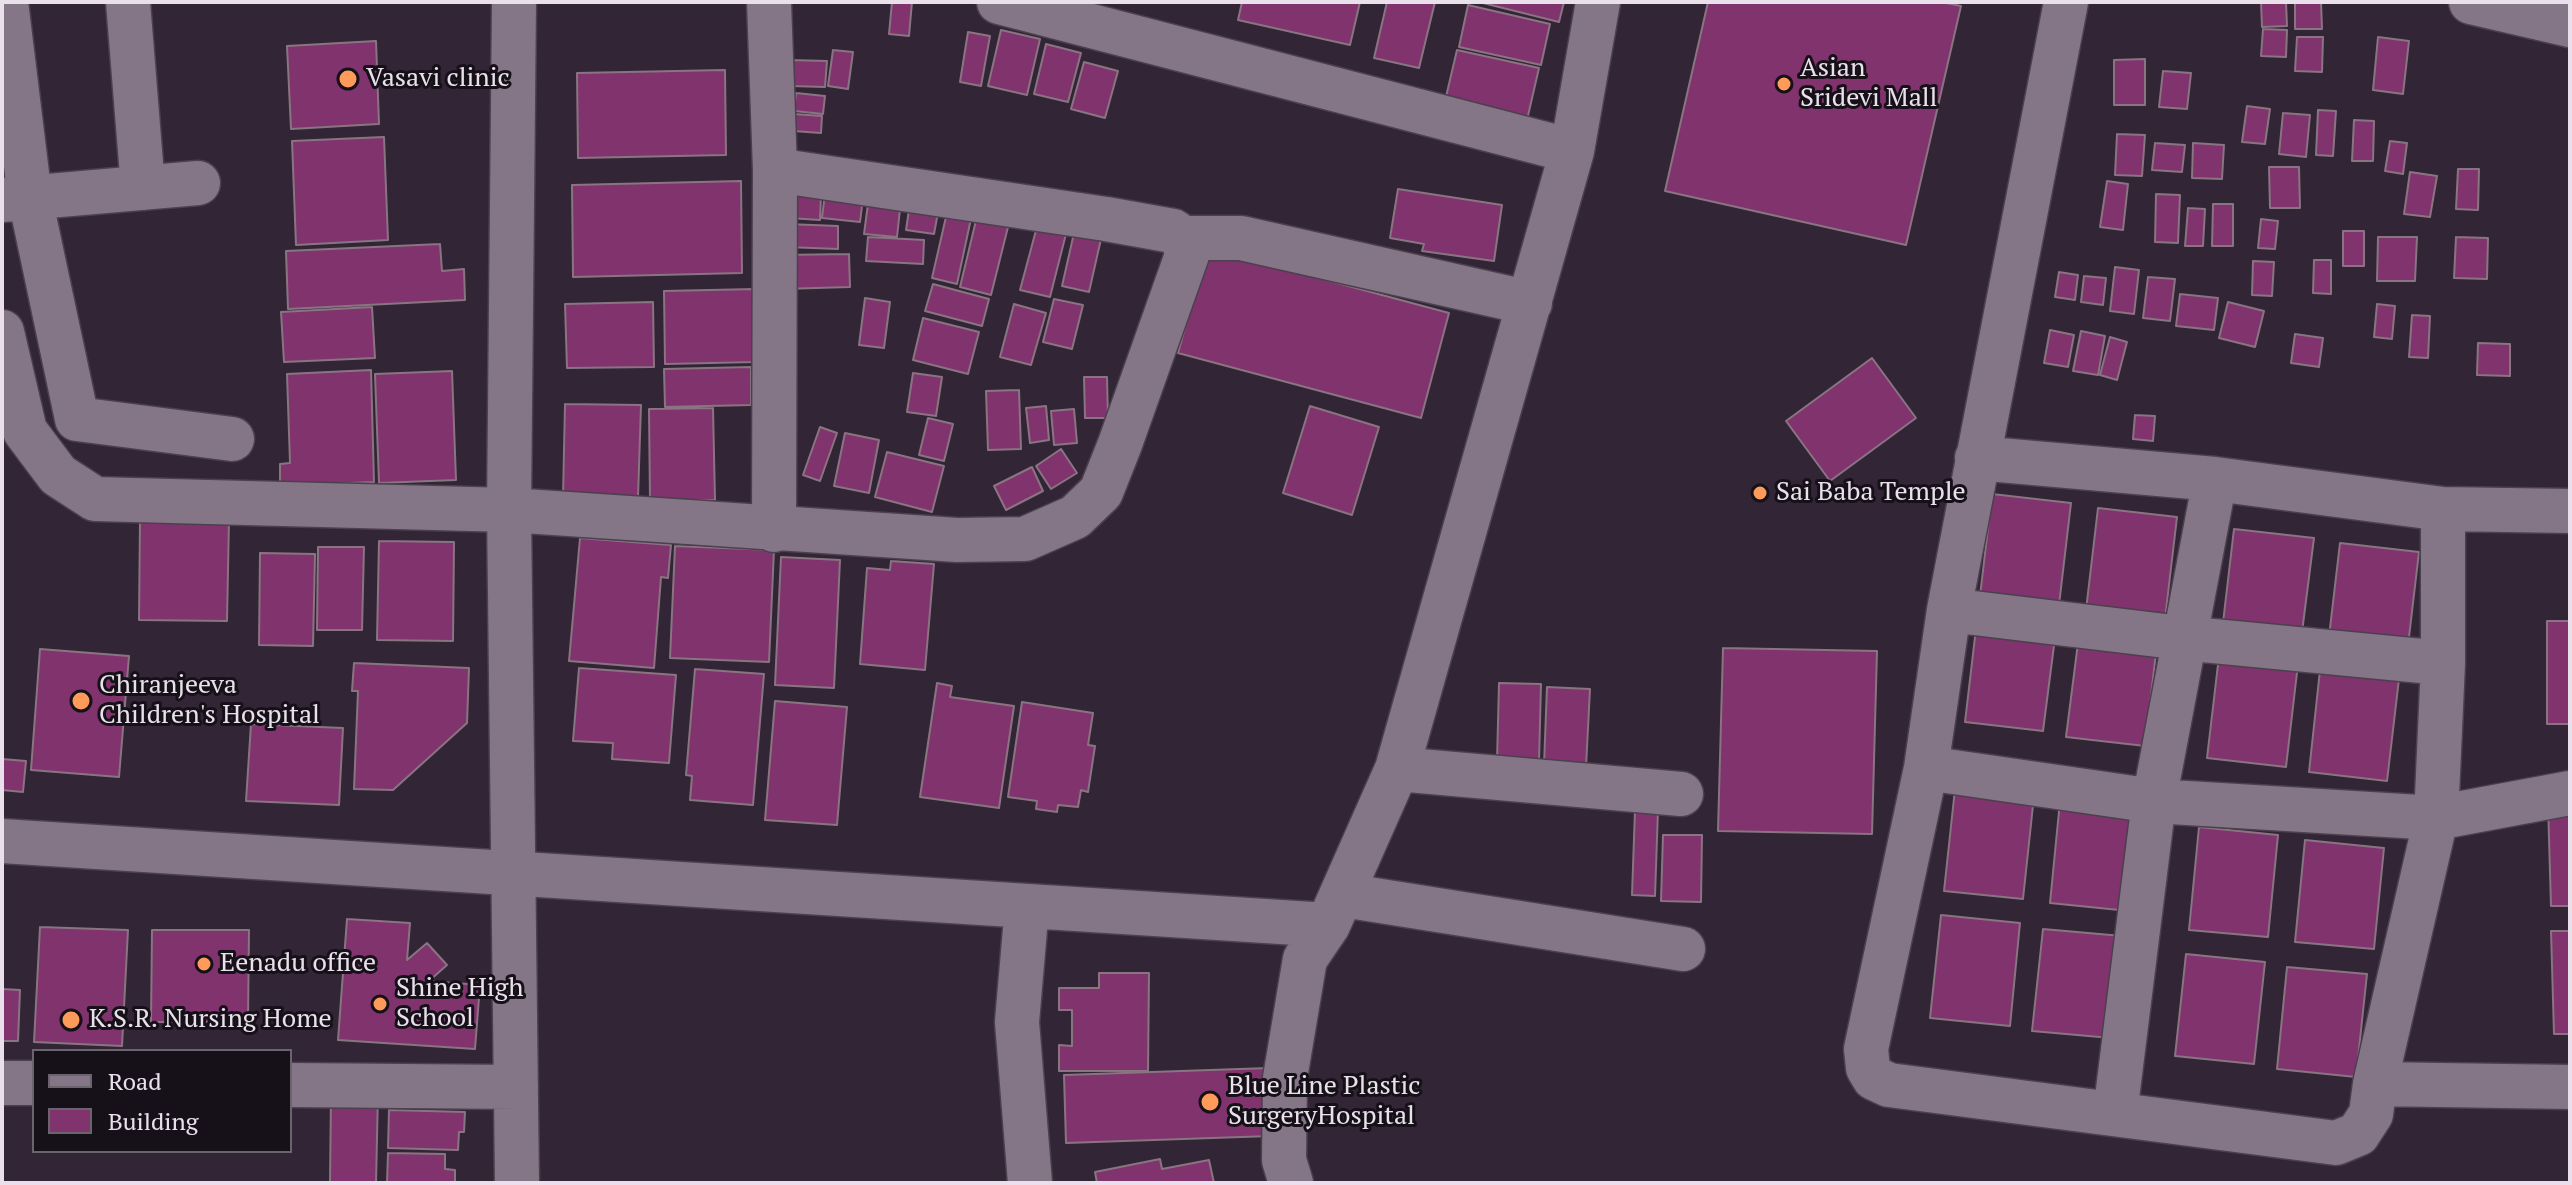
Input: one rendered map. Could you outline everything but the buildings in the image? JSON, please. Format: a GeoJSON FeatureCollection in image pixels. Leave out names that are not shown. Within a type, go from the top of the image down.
{"type":"FeatureCollection","features":[{"type":"Feature","properties":{"kind":"street"},"geometry":{"type":"LineString","coordinates":[[6,2],[16,199],[77,419],[232,439]]}},
{"type":"Feature","properties":{"kind":"street"},"geometry":{"type":"LineString","coordinates":[[128,2],[143,188]]}},
{"type":"Feature","properties":{"kind":"street"},"geometry":{"type":"LineString","coordinates":[[514,2],[509,510],[517,1183]]}},
{"type":"Feature","properties":{"kind":"street"},"geometry":{"type":"LineString","coordinates":[[769,2],[775,170],[774,530]]}},
{"type":"Feature","properties":{"kind":"street"},"geometry":{"type":"LineString","coordinates":[[999,2],[1572,151]]}},
{"type":"Feature","properties":{"kind":"street"},"geometry":{"type":"LineString","coordinates":[[1291,1183],[1284,1160],[1285,1078],[1305,959],[1336,910],[1397,769],[1572,151],[1598,2]]}},
{"type":"Feature","properties":{"kind":"street"},"geometry":{"type":"LineString","coordinates":[[2066,2],[1949,610],[1926,768],[1866,1049],[1868,1068],[1874,1078],[1889,1085],[2336,1143],[2358,1134],[2371,1114],[2375,1084],[2436,818],[2443,663],[2443,509]]}},
{"type":"Feature","properties":{"kind":"street"},"geometry":{"type":"LineString","coordinates":[[2471,2],[2570,25]]}},
{"type":"Feature","properties":{"kind":"street"},"geometry":{"type":"LineString","coordinates":[[775,170],[1106,219],[1173,231],[1183,238],[1241,238],[1530,303]]}},
{"type":"Feature","properties":{"kind":"street"},"geometry":{"type":"LineString","coordinates":[[16,199],[198,183]]}},
{"type":"Feature","properties":{"kind":"street"},"geometry":{"type":"LineString","coordinates":[[2,332],[25,431],[58,475],[95,499],[509,510],[774,530],[957,540],[1025,539],[1075,517],[1101,492],[1187,255],[1183,238]]}},
{"type":"Feature","properties":{"kind":"street"},"geometry":{"type":"LineString","coordinates":[[1977,458],[2215,479],[2443,509],[2570,511]]}},
{"type":"Feature","properties":{"kind":"street"},"geometry":{"type":"LineString","coordinates":[[2115,1114],[2154,801],[2182,638],[2215,479]]}},
{"type":"Feature","properties":{"kind":"street"},"geometry":{"type":"LineString","coordinates":[[1949,610],[2182,638],[2443,663]]}},
{"type":"Feature","properties":{"kind":"street"},"geometry":{"type":"LineString","coordinates":[[1926,768],[2154,801],[2436,818],[2570,793]]}},
{"type":"Feature","properties":{"kind":"street"},"geometry":{"type":"LineString","coordinates":[[1397,769],[1681,794]]}},
{"type":"Feature","properties":{"kind":"street"},"geometry":{"type":"LineString","coordinates":[[2,841],[1027,906],[1336,910],[1683,949]]}},
{"type":"Feature","properties":{"kind":"street"},"geometry":{"type":"LineString","coordinates":[[1027,906],[1017,1022],[1030,1183]]}},
{"type":"Feature","properties":{"kind":"street"},"geometry":{"type":"LineString","coordinates":[[2,1083],[32,1083]]}},
{"type":"Feature","properties":{"kind":"street"},"geometry":{"type":"LineString","coordinates":[[2375,1084],[2570,1087]]}},
{"type":"Feature","properties":{"kind":"street"},"geometry":{"type":"LineString","coordinates":[[292,1085],[516,1087]]}},
{"type":"Feature","properties":{"kind":"place","name":"Vasavi clinic"},"geometry":{"type":"Point","coordinates":[348,79]}},
{"type":"Feature","properties":{"kind":"place","name":"Asian Sridevi Mall"},"geometry":{"type":"Point","coordinates":[1784,84]}},
{"type":"Feature","properties":{"kind":"place","name":"Sai Baba Temple"},"geometry":{"type":"Point","coordinates":[1760,493]}},
{"type":"Feature","properties":{"kind":"place","name":"Chiranjeeva Children's Hospital"},"geometry":{"type":"Point","coordinates":[81,701]}},
{"type":"Feature","properties":{"kind":"place","name":"Eenadu office"},"geometry":{"type":"Point","coordinates":[204,964]}},
{"type":"Feature","properties":{"kind":"place","name":"Shine High School"},"geometry":{"type":"Point","coordinates":[380,1004]}},
{"type":"Feature","properties":{"kind":"place","name":"K.S.R. Nursing Home"},"geometry":{"type":"Point","coordinates":[71,1020]}},
{"type":"Feature","properties":{"kind":"place","name":"Blue Line Plastic SurgeryHospital"},"geometry":{"type":"Point","coordinates":[1210,1102]}}]}
